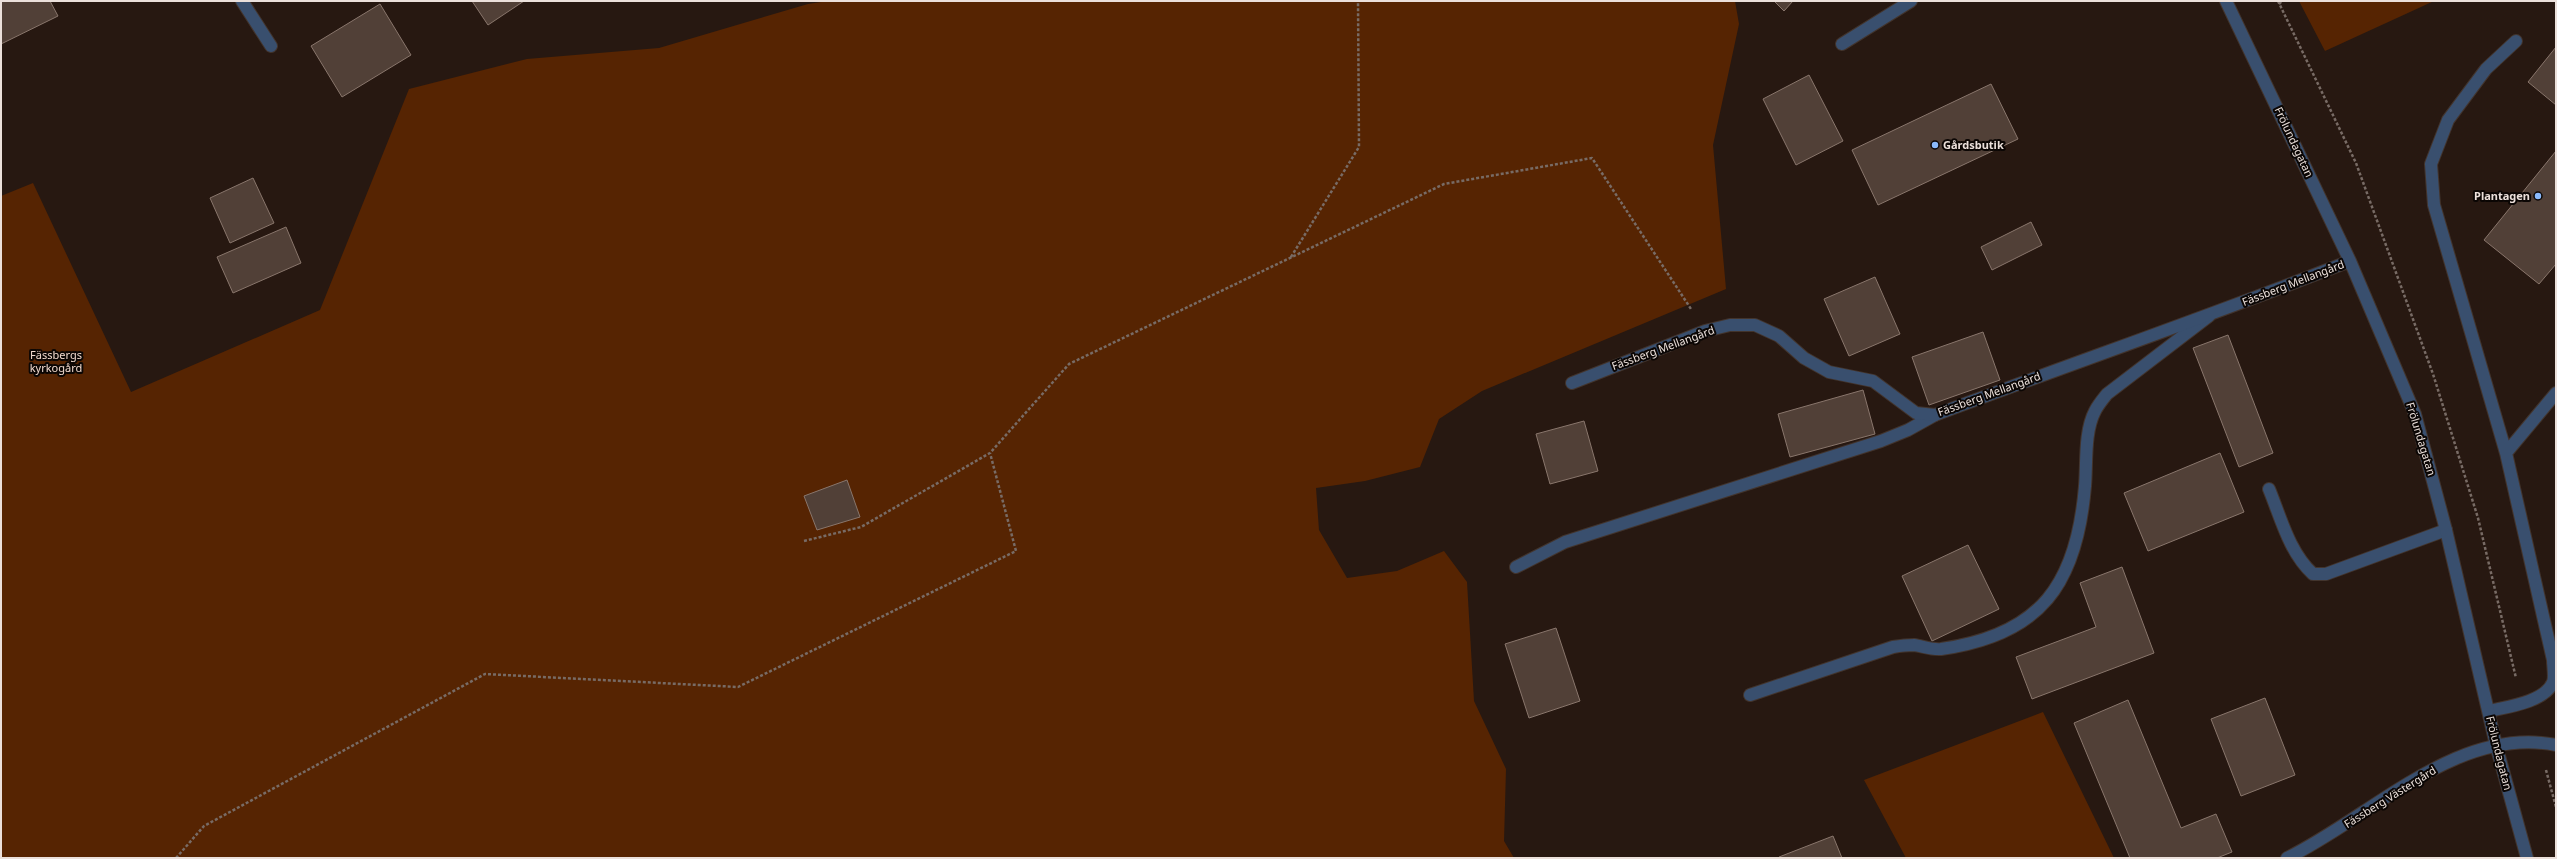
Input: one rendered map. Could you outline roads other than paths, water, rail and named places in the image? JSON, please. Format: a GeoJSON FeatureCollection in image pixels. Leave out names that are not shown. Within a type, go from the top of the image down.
{"type":"FeatureCollection","features":[{"type":"Feature","properties":{"kind":"street"},"geometry":{"type":"LineString","coordinates":[[242,1],[271,46]]}},
{"type":"Feature","properties":{"kind":"street"},"geometry":{"type":"LineString","coordinates":[[1842,44],[1911,1]]}},
{"type":"Feature","properties":{"kind":"street","name":"Frölundagatan"},"geometry":{"type":"LineString","coordinates":[[2226,1],[2350,261],[2415,414],[2446,530],[2496,745],[2527,858]]}},
{"type":"Feature","properties":{"kind":"street"},"geometry":{"type":"LineString","coordinates":[[2489,711],[2524,704],[2545,692],[2555,680],[2553,660],[2506,454],[2434,206],[2431,164],[2448,120],[2486,69],[2516,41]]}},
{"type":"Feature","properties":{"kind":"street","name":"Fässberg Mellangård"},"geometry":{"type":"LineString","coordinates":[[1572,383],[1705,331],[1730,325],[1755,325],[1779,336],[1804,358],[1829,372],[1873,381],[1916,413],[1935,415],[2086,358],[2209,316],[2350,261]]}},
{"type":"Feature","properties":{"kind":"street"},"geometry":{"type":"LineString","coordinates":[[1750,695],[1893,647],[1912,645],[1939,649],[1974,642],[2003,633],[2036,613],[2054,593],[2068,569],[2076,541],[2085,489],[2090,428],[2095,411],[2107,394],[2209,316]]}},
{"type":"Feature","properties":{"kind":"street"},"geometry":{"type":"LineString","coordinates":[[2506,454],[2556,393]]}},
{"type":"Feature","properties":{"kind":"street"},"geometry":{"type":"LineString","coordinates":[[1516,567],[1565,542],[1881,441],[1908,430],[1935,415]]}},
{"type":"Feature","properties":{"kind":"street"},"geometry":{"type":"LineString","coordinates":[[2269,489],[2293,548],[2303,565],[2313,574],[2326,574],[2446,530]]}},
{"type":"Feature","properties":{"kind":"street"},"geometry":{"type":"LineString","coordinates":[[2496,745],[2538,741],[2556,744]]}},
{"type":"Feature","properties":{"kind":"street","name":"Fässberg Västergård"},"geometry":{"type":"LineString","coordinates":[[2287,858],[2304,850],[2449,760],[2496,745]]}},
{"type":"Feature","properties":{"kind":"place","name":"Gårdsbutik"},"geometry":{"type":"Point","coordinates":[1935,145]}},
{"type":"Feature","properties":{"kind":"place","name":"Plantagen"},"geometry":{"type":"Point","coordinates":[2538,196]}},
{"type":"Feature","properties":{"kind":"park label","name":"Fässbergs kyrkogård"},"geometry":{"type":"Point","coordinates":[56,361]}}]}
